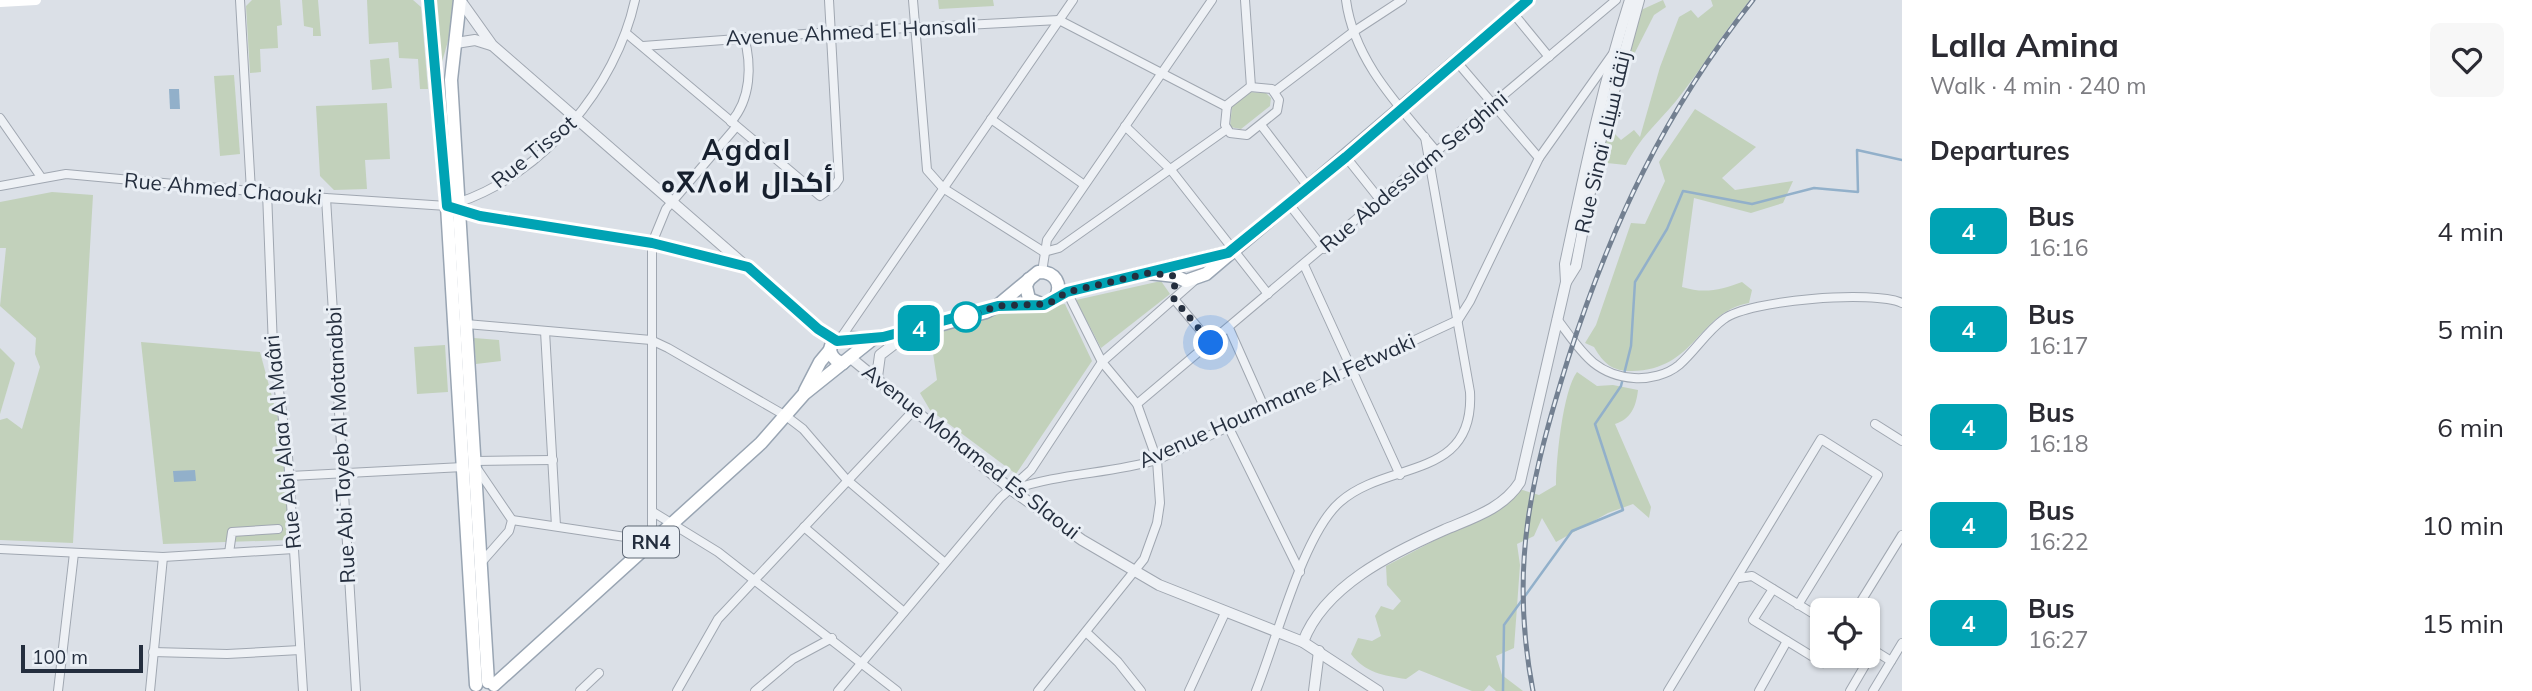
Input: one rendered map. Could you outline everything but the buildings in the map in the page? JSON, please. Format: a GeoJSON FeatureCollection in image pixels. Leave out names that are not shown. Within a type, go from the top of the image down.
{"type":"FeatureCollection","features":[{"type":"Feature","properties":{"kind":"main road"},"geometry":{"type":"LineString","coordinates":[[0,2],[36,0]]}},
{"type":"Feature","properties":{"kind":"main road"},"geometry":{"type":"LineString","coordinates":[[429,0],[456,206],[466,324],[471,465],[480,564],[486,687]]}},
{"type":"Feature","properties":{"kind":"main road"},"geometry":{"type":"LineString","coordinates":[[460,0],[451,80],[456,206],[486,687]]}},
{"type":"Feature","properties":{"kind":"main road","name":"RN4"},"geometry":{"type":"LineString","coordinates":[[486,687],[761,443],[804,394],[820,362],[837,343],[918,328],[998,306],[1040,305],[1060,293],[1149,273],[1177,273],[1208,263],[1230,251],[1289,204],[1528,0]]}},
{"type":"Feature","properties":{"kind":"main road","name":"RN4"},"geometry":{"type":"LineString","coordinates":[[1177,273],[1182,281],[1195,280],[1208,263]]}},
{"type":"Feature","properties":{"kind":"main road"},"geometry":{"type":"LineString","coordinates":[[1042,272],[1054,276],[1060,293]]}},
{"type":"Feature","properties":{"kind":"main road","name":"RN4"},"geometry":{"type":"LineString","coordinates":[[998,306],[1029,279],[1042,272]]}},
{"type":"Feature","properties":{"kind":"main road"},"geometry":{"type":"LineString","coordinates":[[1029,279],[1027,295],[1040,305]]}},
{"type":"Feature","properties":{"kind":"main road","name":"RN4"},"geometry":{"type":"LineString","coordinates":[[804,394],[874,338]]}},
{"type":"Feature","properties":{"kind":"main road"},"geometry":{"type":"LineString","coordinates":[[837,343],[852,344],[849,359],[833,359],[837,343]]}},
{"type":"Feature","properties":{"kind":"street"},"geometry":{"type":"LineString","coordinates":[[240,0],[251,191]]}},
{"type":"Feature","properties":{"kind":"street"},"geometry":{"type":"LineString","coordinates":[[460,0],[492,45],[837,343],[1073,0]]}},
{"type":"Feature","properties":{"kind":"street","name":"Rue Tissot"},"geometry":{"type":"LineString","coordinates":[[456,206],[507,178],[578,118],[605,78],[626,33],[635,0]]}},
{"type":"Feature","properties":{"kind":"street"},"geometry":{"type":"LineString","coordinates":[[626,33],[820,195],[839,179],[829,0]]}},
{"type":"Feature","properties":{"kind":"street"},"geometry":{"type":"LineString","coordinates":[[913,0],[926,167],[943,188],[1044,252],[1059,248],[1227,129]]}},
{"type":"Feature","properties":{"kind":"street"},"geometry":{"type":"LineString","coordinates":[[1042,272],[1047,240],[1083,184],[1163,75],[1212,0]]}},
{"type":"Feature","properties":{"kind":"street"},"geometry":{"type":"LineString","coordinates":[[1245,0],[1251,86]]}},
{"type":"Feature","properties":{"kind":"street"},"geometry":{"type":"LineString","coordinates":[[1346,0],[1353,32],[1376,76],[1437,152]]}},
{"type":"Feature","properties":{"kind":"street"},"geometry":{"type":"LineString","coordinates":[[1274,92],[1353,32],[1402,0]]}},
{"type":"Feature","properties":{"kind":"street","name":"Rue Abdesslam Serghini"},"geometry":{"type":"LineString","coordinates":[[1137,404],[1381,201],[1616,0]]}},
{"type":"Feature","properties":{"kind":"street","name":"Rue Sinaï زنقة سيناء"},"geometry":{"type":"LineString","coordinates":[[1303,642],[1319,613],[1367,572],[1413,544],[1490,510],[1515,491],[1525,470],[1566,282],[1565,264],[1612,55],[1630,0]]}},
{"type":"Feature","properties":{"kind":"street","name":"Rue Sinaï زنقة سيناء"},"geometry":{"type":"LineString","coordinates":[[1566,282],[1576,266],[1602,129],[1639,0]]}},
{"type":"Feature","properties":{"kind":"street"},"geometry":{"type":"LineString","coordinates":[[1513,13],[1549,57]]}},
{"type":"Feature","properties":{"kind":"street"},"geometry":{"type":"LineString","coordinates":[[1059,20],[1227,107]]}},
{"type":"Feature","properties":{"kind":"street","name":"Avenue Ahmed El Hansali"},"geometry":{"type":"LineString","coordinates":[[643,46],[744,37],[1059,20]]}},
{"type":"Feature","properties":{"kind":"street"},"geometry":{"type":"LineString","coordinates":[[471,465],[512,520],[652,541],[652,243],[673,201],[734,125],[748,83],[748,51],[744,37]]}},
{"type":"Feature","properties":{"kind":"street"},"geometry":{"type":"LineString","coordinates":[[456,43],[475,40],[492,45]]}},
{"type":"Feature","properties":{"kind":"street"},"geometry":{"type":"LineString","coordinates":[[1458,320],[1478,286],[1539,158],[1612,55]]}},
{"type":"Feature","properties":{"kind":"street"},"geometry":{"type":"LineString","coordinates":[[1457,62],[1539,158]]}},
{"type":"Feature","properties":{"kind":"street"},"geometry":{"type":"LineString","coordinates":[[1251,86],[1270,88],[1274,92],[1279,100],[1277,111],[1261,125],[1245,135],[1227,129],[1229,102],[1251,86]]}},
{"type":"Feature","properties":{"kind":"street"},"geometry":{"type":"LineString","coordinates":[[0,118],[41,177]]}},
{"type":"Feature","properties":{"kind":"street"},"geometry":{"type":"LineString","coordinates":[[991,119],[1083,184]]}},
{"type":"Feature","properties":{"kind":"street"},"geometry":{"type":"LineString","coordinates":[[1261,125],[1309,187]]}},
{"type":"Feature","properties":{"kind":"street"},"geometry":{"type":"LineString","coordinates":[[1125,126],[1171,170],[1230,251],[1268,295]]}},
{"type":"Feature","properties":{"kind":"street"},"geometry":{"type":"LineString","coordinates":[[1256,691],[1320,525],[1339,502],[1364,486],[1400,475],[1448,452],[1465,430],[1470,392],[1425,137]]}},
{"type":"Feature","properties":{"kind":"street"},"geometry":{"type":"LineString","coordinates":[[1346,157],[1381,201]]}},
{"type":"Feature","properties":{"kind":"street","name":"Rue Ahmed Chaouki"},"geometry":{"type":"LineString","coordinates":[[0,186],[66,174],[326,198],[456,206],[652,243],[748,267]]}},
{"type":"Feature","properties":{"kind":"street","name":"Rue Abi Alaa Al Maâri"},"geometry":{"type":"LineString","coordinates":[[267,192],[273,347],[290,476],[303,691]]}},
{"type":"Feature","properties":{"kind":"street","name":"Rue Abi Tayeb Al Motanabbi"},"geometry":{"type":"LineString","coordinates":[[326,198],[356,691]]}},
{"type":"Feature","properties":{"kind":"street"},"geometry":{"type":"LineString","coordinates":[[1289,204],[1324,249]]}},
{"type":"Feature","properties":{"kind":"street"},"geometry":{"type":"LineString","coordinates":[[1304,265],[1400,475]]}},
{"type":"Feature","properties":{"kind":"street"},"geometry":{"type":"LineString","coordinates":[[1177,273],[1174,299],[1211,343]]}},
{"type":"Feature","properties":{"kind":"street"},"geometry":{"type":"LineString","coordinates":[[838,691],[1000,498],[1012,490],[1031,470],[1102,362],[1195,280]]}},
{"type":"Feature","properties":{"kind":"street"},"geometry":{"type":"LineString","coordinates":[[1038,691],[1144,559],[1157,523],[1161,482],[1157,460],[1137,404],[1102,362],[1060,293]]}},
{"type":"Feature","properties":{"kind":"street"},"geometry":{"type":"LineString","coordinates":[[1557,318],[1592,363],[1607,374],[1643,379],[1676,368],[1723,319],[1737,311],[1769,304],[1880,297],[1902,303]]}},
{"type":"Feature","properties":{"kind":"street","name":"Avenue Hoummane Al Fetwaki"},"geometry":{"type":"LineString","coordinates":[[1012,490],[1047,478],[1110,471],[1157,460],[1458,320]]}},
{"type":"Feature","properties":{"kind":"street"},"geometry":{"type":"LineString","coordinates":[[466,324],[651,341],[786,416],[803,429],[846,479],[945,564]]}},
{"type":"Feature","properties":{"kind":"street"},"geometry":{"type":"LineString","coordinates":[[877,377],[880,355],[886,348],[918,328]]}},
{"type":"Feature","properties":{"kind":"street"},"geometry":{"type":"LineString","coordinates":[[1229,328],[1265,409]]}},
{"type":"Feature","properties":{"kind":"street"},"geometry":{"type":"LineString","coordinates":[[545,331],[556,526]]}},
{"type":"Feature","properties":{"kind":"street","name":"Avenue Mohamed Es Slaoui"},"geometry":{"type":"LineString","coordinates":[[849,359],[877,377],[1012,490],[1055,522],[1134,572],[1225,613],[1303,642],[1378,691]]}},
{"type":"Feature","properties":{"kind":"street"},"geometry":{"type":"LineString","coordinates":[[677,691],[718,619],[846,479],[915,409]]}},
{"type":"Feature","properties":{"kind":"street"},"geometry":{"type":"LineString","coordinates":[[1875,424],[1902,441]]}},
{"type":"Feature","properties":{"kind":"street"},"geometry":{"type":"LineString","coordinates":[[1228,426],[1300,572]]}},
{"type":"Feature","properties":{"kind":"street"},"geometry":{"type":"LineString","coordinates":[[1668,691],[1821,439],[1878,475],[1798,605]]}},
{"type":"Feature","properties":{"kind":"street"},"geometry":{"type":"LineString","coordinates":[[290,476],[553,460]]}},
{"type":"Feature","properties":{"kind":"street"},"geometry":{"type":"LineString","coordinates":[[653,512],[754,579],[897,691]]}},
{"type":"Feature","properties":{"kind":"street"},"geometry":{"type":"LineString","coordinates":[[480,564],[509,531],[512,520]]}},
{"type":"Feature","properties":{"kind":"street"},"geometry":{"type":"LineString","coordinates":[[804,527],[904,612]]}},
{"type":"Feature","properties":{"kind":"street"},"geometry":{"type":"LineString","coordinates":[[229,553],[232,533],[278,529]]}},
{"type":"Feature","properties":{"kind":"street"},"geometry":{"type":"LineString","coordinates":[[1863,598],[1902,535]]}},
{"type":"Feature","properties":{"kind":"street"},"geometry":{"type":"LineString","coordinates":[[0,549],[163,557],[294,549]]}},
{"type":"Feature","properties":{"kind":"street"},"geometry":{"type":"LineString","coordinates":[[58,691],[74,553]]}},
{"type":"Feature","properties":{"kind":"street"},"geometry":{"type":"LineString","coordinates":[[150,691],[163,557]]}},
{"type":"Feature","properties":{"kind":"street"},"geometry":{"type":"LineString","coordinates":[[1739,578],[1752,576],[1810,612]]}},
{"type":"Feature","properties":{"kind":"street"},"geometry":{"type":"LineString","coordinates":[[1773,589],[1753,620],[1810,655]]}},
{"type":"Feature","properties":{"kind":"street"},"geometry":{"type":"LineString","coordinates":[[1189,691],[1225,613]]}},
{"type":"Feature","properties":{"kind":"street"},"geometry":{"type":"LineString","coordinates":[[1086,632],[1118,662],[1141,691]]}},
{"type":"Feature","properties":{"kind":"street"},"geometry":{"type":"LineString","coordinates":[[755,691],[793,659],[832,638]]}},
{"type":"Feature","properties":{"kind":"street"},"geometry":{"type":"LineString","coordinates":[[1759,691],[1787,641]]}},
{"type":"Feature","properties":{"kind":"street"},"geometry":{"type":"LineString","coordinates":[[1873,691],[1896,659],[1902,643]]}},
{"type":"Feature","properties":{"kind":"street"},"geometry":{"type":"LineString","coordinates":[[153,652],[227,654],[300,650]]}},
{"type":"Feature","properties":{"kind":"street"},"geometry":{"type":"LineString","coordinates":[[1314,691],[1319,651]]}},
{"type":"Feature","properties":{"kind":"street"},"geometry":{"type":"LineString","coordinates":[[1850,691],[1861,668]]}},
{"type":"Feature","properties":{"kind":"street"},"geometry":{"type":"LineString","coordinates":[[580,691],[599,673]]}},
{"type":"Feature","properties":{"kind":"green space"},"geometry":{"type":"Polygon","coordinates":[[[252,0],[280,0],[282,25],[277,26],[278,48],[260,49],[261,72],[250,73],[246,6],[252,0]]]}},
{"type":"Feature","properties":{"kind":"green space"},"geometry":{"type":"Polygon","coordinates":[[[302,0],[318,0],[321,36],[313,36],[313,28],[304,26],[302,0]]]}},
{"type":"Feature","properties":{"kind":"green space"},"geometry":{"type":"Polygon","coordinates":[[[367,0],[413,0],[421,7],[428,89],[420,89],[418,59],[399,58],[398,42],[369,44],[367,0]]]}},
{"type":"Feature","properties":{"kind":"green space"},"geometry":{"type":"Polygon","coordinates":[[[434,0],[453,0],[452,27],[442,62],[434,0]]]}},
{"type":"Feature","properties":{"kind":"green space"},"geometry":{"type":"Polygon","coordinates":[[[938,0],[993,0],[994,6],[939,9],[938,0]]]}},
{"type":"Feature","properties":{"kind":"green space"},"geometry":{"type":"Polygon","coordinates":[[[1663,0],[1666,7],[1654,15],[1622,78],[1641,10],[1663,0]]]}},
{"type":"Feature","properties":{"kind":"green space"},"geometry":{"type":"Polygon","coordinates":[[[1711,0],[1750,0],[1686,89],[1643,138],[1626,165],[1597,162],[1619,92],[1612,131],[1621,140],[1634,130],[1640,137],[1660,67],[1679,17],[1691,10],[1698,18],[1713,6],[1711,0]]]}},
{"type":"Feature","properties":{"kind":"green space"},"geometry":{"type":"Polygon","coordinates":[[[389,58],[392,88],[372,90],[370,60],[389,58]]]}},
{"type":"Feature","properties":{"kind":"green space"},"geometry":{"type":"Polygon","coordinates":[[[234,75],[240,154],[220,156],[214,76],[234,75]]]}},
{"type":"Feature","properties":{"kind":"green space"},"geometry":{"type":"Polygon","coordinates":[[[1249,92],[1266,93],[1271,98],[1270,106],[1241,129],[1230,127],[1232,106],[1249,92]]]}},
{"type":"Feature","properties":{"kind":"green space"},"geometry":{"type":"Polygon","coordinates":[[[387,103],[390,159],[365,160],[367,189],[334,190],[320,176],[316,106],[387,103]]]}},
{"type":"Feature","properties":{"kind":"green space"},"geometry":{"type":"Polygon","coordinates":[[[1695,109],[1756,147],[1722,178],[1735,190],[1793,181],[1783,203],[1751,213],[1694,198],[1682,287],[1712,290],[1742,282],[1752,290],[1749,303],[1732,308],[1718,317],[1670,361],[1653,368],[1619,370],[1601,358],[1594,347],[1585,343],[1596,325],[1631,223],[1645,224],[1665,181],[1659,162],[1695,109]]]}},
{"type":"Feature","properties":{"kind":"green space"},"geometry":{"type":"Polygon","coordinates":[[[52,192],[93,195],[73,543],[0,540],[0,420],[7,418],[22,429],[40,367],[35,354],[36,338],[0,306],[6,248],[0,248],[0,202],[52,192]]]}},
{"type":"Feature","properties":{"kind":"green space"},"geometry":{"type":"Polygon","coordinates":[[[1161,281],[1170,294],[1101,348],[1076,300],[1161,281]]]}},
{"type":"Feature","properties":{"kind":"green space"},"geometry":{"type":"Polygon","coordinates":[[[1065,304],[1092,361],[1016,474],[930,410],[920,393],[937,380],[930,333],[986,312],[1065,304]]]}},
{"type":"Feature","properties":{"kind":"green space"},"geometry":{"type":"Polygon","coordinates":[[[474,338],[499,340],[501,361],[476,364],[474,338]]]}},
{"type":"Feature","properties":{"kind":"green space"},"geometry":{"type":"Polygon","coordinates":[[[141,342],[260,352],[282,434],[290,540],[163,544],[141,342]]]}},
{"type":"Feature","properties":{"kind":"green space"},"geometry":{"type":"Polygon","coordinates":[[[445,345],[448,392],[417,394],[414,347],[445,345]]]}},
{"type":"Feature","properties":{"kind":"green space"},"geometry":{"type":"Polygon","coordinates":[[[0,348],[15,363],[0,414],[0,348]]]}},
{"type":"Feature","properties":{"kind":"green space"},"geometry":{"type":"Polygon","coordinates":[[[1577,372],[1597,386],[1613,385],[1638,390],[1632,412],[1615,424],[1651,507],[1649,518],[1633,504],[1608,513],[1556,542],[1542,518],[1534,536],[1517,544],[1520,565],[1514,648],[1496,656],[1502,675],[1523,691],[1496,691],[1489,685],[1484,691],[1472,691],[1419,670],[1406,679],[1382,675],[1362,665],[1351,654],[1358,638],[1372,641],[1381,636],[1375,616],[1381,606],[1393,610],[1401,601],[1387,585],[1386,566],[1477,518],[1519,489],[1539,495],[1556,485],[1564,409],[1577,372]]]}},
{"type":"Feature","properties":{"kind":"water"},"geometry":{"type":"Polygon","coordinates":[[[169,89],[179,89],[180,109],[170,109],[169,89]]]}},
{"type":"Feature","properties":{"kind":"water"},"geometry":{"type":"Polygon","coordinates":[[[195,470],[196,481],[174,482],[173,471],[195,470]]]}},
{"type":"Feature","properties":{"kind":"waterway"},"geometry":{"type":"LineString","coordinates":[[1503,691],[1504,625],[1572,531],[1623,510],[1595,424],[1621,386],[1631,346],[1635,282],[1667,229],[1683,191],[1752,204],[1814,188],[1858,192],[1857,150],[1902,160]]}},
{"type":"Feature","properties":{"kind":"railway"},"geometry":{"type":"LineString","coordinates":[[1533,691],[1523,603],[1528,523],[1534,483],[1568,359],[1603,262],[1644,171],[1693,84],[1753,0]]}},
{"type":"Feature","properties":{"kind":"bus line","name":"4"},"geometry":{"type":"LineString","coordinates":[[429,0],[438,76],[447,206],[480,216],[683,249],[748,267],[818,329],[837,341],[883,337],[972,316],[998,306],[1044,305],[1067,292],[1228,253],[1346,157],[1528,0]]}},
{"type":"Feature","properties":{"kind":"district","name":"Agdal ⴰⴳⴷⴰⵍ أكدال"},"geometry":{"type":"Point","coordinates":[747,166]}},
{"type":"Feature","properties":{"kind":"route"},"geometry":{"type":"LineString","coordinates":[[966,317],[998,306],[1044,305],[1067,292],[1149,273],[1177,278],[1174,299],[1211,343]]}}]}
